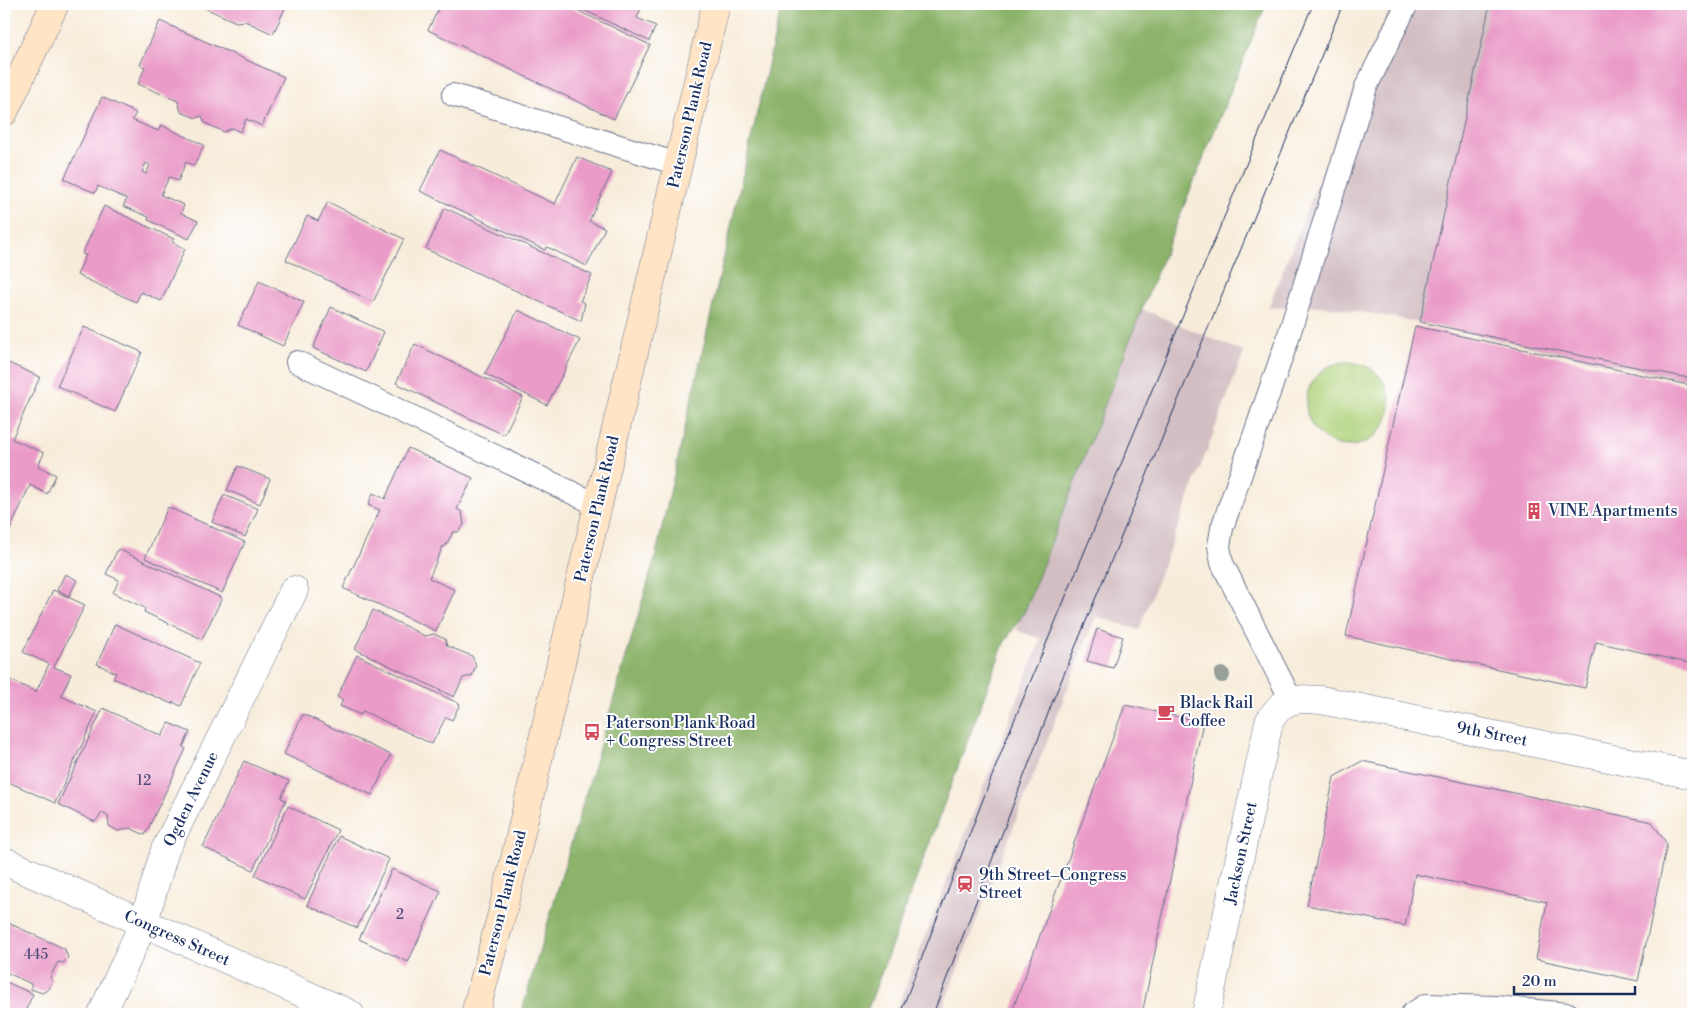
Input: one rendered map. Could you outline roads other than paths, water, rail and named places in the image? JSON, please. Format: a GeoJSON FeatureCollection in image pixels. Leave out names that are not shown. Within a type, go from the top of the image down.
{"type":"FeatureCollection","features":[{"type":"Feature","properties":{"kind":"main road"},"geometry":{"type":"LineString","coordinates":[[4,112],[55,4]]}},
{"type":"Feature","properties":{"kind":"main road","name":"Paterson Plank Road"},"geometry":{"type":"LineString","coordinates":[[474,1014],[502,913],[716,4]]}},
{"type":"Feature","properties":{"kind":"street","name":"Ogden Avenue"},"geometry":{"type":"LineString","coordinates":[[102,1014],[143,924],[165,850],[294,590]]}},
{"type":"Feature","properties":{"kind":"street","name":"9th Street"},"geometry":{"type":"LineString","coordinates":[[1291,700],[1321,700],[1693,775]]}},
{"type":"Feature","properties":{"kind":"street","name":"Jackson Street"},"geometry":{"type":"LineString","coordinates":[[1206,1014],[1269,722],[1282,705],[1291,700]]}},
{"type":"Feature","properties":{"kind":"street","name":"Congress Street"},"geometry":{"type":"LineString","coordinates":[[4,861],[350,1014]]}},
{"type":"Feature","properties":{"kind":"lane"},"geometry":{"type":"LineString","coordinates":[[1291,700],[1222,563],[1219,546],[1222,528],[1286,344],[1366,88],[1407,4]]}},
{"type":"Feature","properties":{"kind":"lane"},"geometry":{"type":"LineString","coordinates":[[453,95],[678,164]]}},
{"type":"Feature","properties":{"kind":"lane"},"geometry":{"type":"LineString","coordinates":[[297,362],[598,505]]}},
{"type":"Feature","properties":{"kind":"lane"},"geometry":{"type":"LineString","coordinates":[[1412,1014],[1426,1005],[1496,1007],[1568,1014]]}},
{"type":"Feature","properties":{"kind":"tram line"},"geometry":{"type":"LineString","coordinates":[[900,1014],[1006,740],[1313,4]]}},
{"type":"Feature","properties":{"kind":"tram line"},"geometry":{"type":"LineString","coordinates":[[933,1014],[1054,698],[1343,4]]}},
{"type":"Feature","properties":{"kind":"place","name":"VINE Apartments"},"geometry":{"type":"Point","coordinates":[1534,511]}},
{"type":"Feature","properties":{"kind":"place","name":"Black Rail Coffee"},"geometry":{"type":"Point","coordinates":[1166,712]}},
{"type":"Feature","properties":{"kind":"place","name":"Paterson Plank Road + Congress Street"},"geometry":{"type":"Point","coordinates":[592,732]}},
{"type":"Feature","properties":{"kind":"place","name":"9th Street–Congress Street"},"geometry":{"type":"Point","coordinates":[965,884]}}]}
